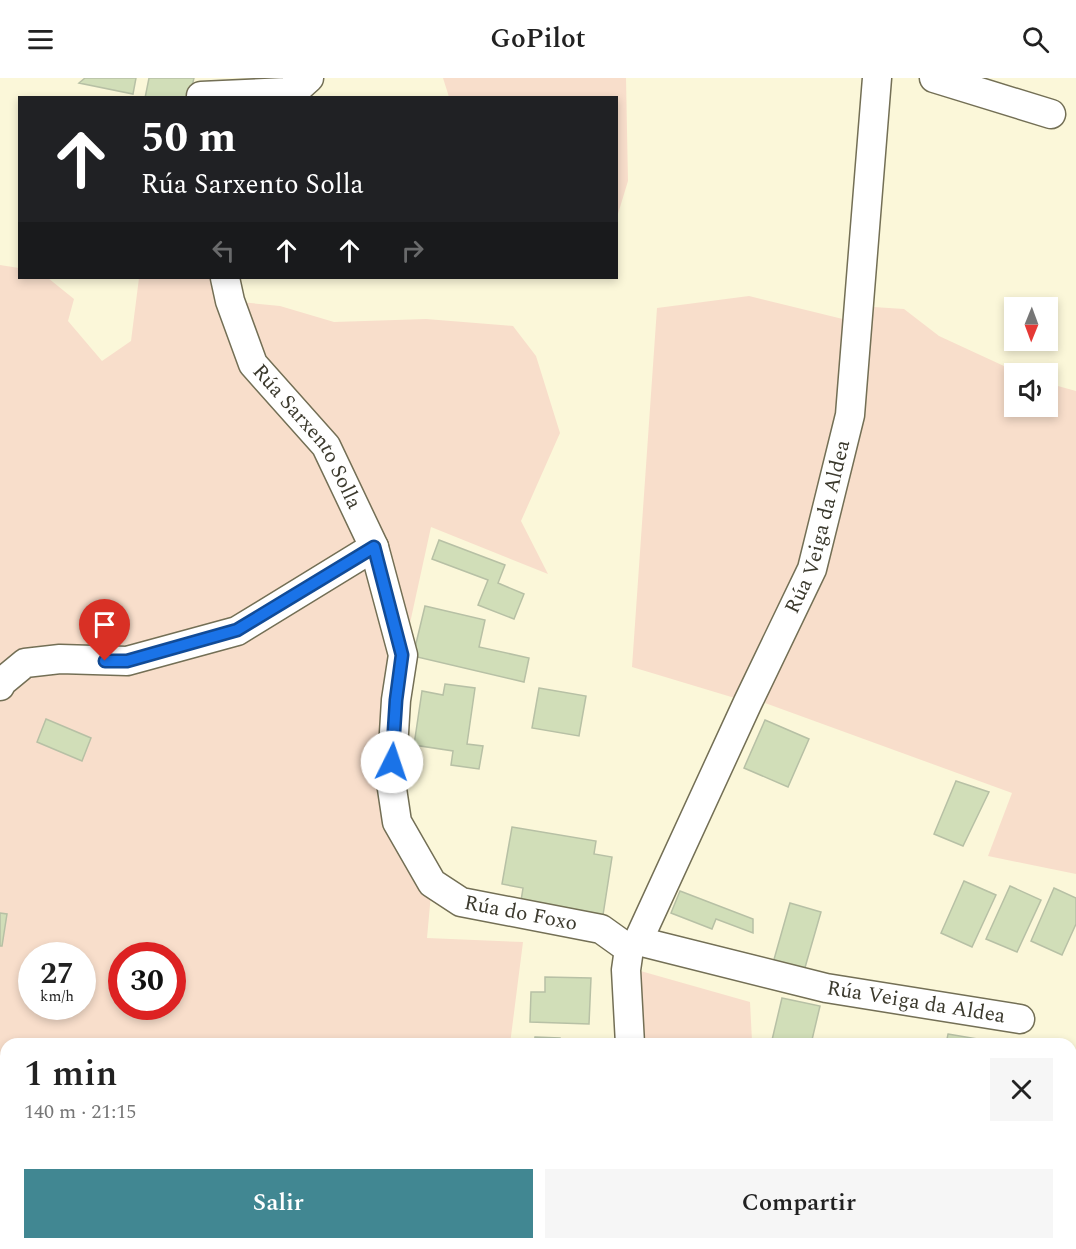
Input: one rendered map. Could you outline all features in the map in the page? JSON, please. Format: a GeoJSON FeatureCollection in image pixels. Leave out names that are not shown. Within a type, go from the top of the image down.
{"type":"FeatureCollection","features":[{"type":"Feature","properties":{"kind":"street"},"geometry":{"type":"LineString","coordinates":[[201,91],[286,92],[299,87],[309,78]]}},
{"type":"Feature","properties":{"kind":"street","name":"Rúa Veiga da Aldea"},"geometry":{"type":"LineString","coordinates":[[877,78],[850,415],[812,569],[633,945],[826,988],[1020,1019]]}},
{"type":"Feature","properties":{"kind":"street"},"geometry":{"type":"LineString","coordinates":[[934,78],[1051,114]]}},
{"type":"Feature","properties":{"kind":"street","name":"Rúa Sarxento Solla"},"geometry":{"type":"LineString","coordinates":[[225,279],[230,301],[253,364],[326,446],[374,547],[387,597]]}},
{"type":"Feature","properties":{"kind":"street"},"geometry":{"type":"LineString","coordinates":[[0,686],[25,663],[60,659],[127,661],[237,630],[374,547]]}},
{"type":"Feature","properties":{"kind":"street","name":"Rúa do Foxo"},"geometry":{"type":"LineString","coordinates":[[387,597],[402,655],[396,700],[391,782],[397,822],[432,883],[461,902],[602,929],[633,945]]}},
{"type":"Feature","properties":{"kind":"street"},"geometry":{"type":"LineString","coordinates":[[630,1038],[627,970],[633,945]]}},
{"type":"Feature","properties":{"kind":"shaded area"},"geometry":{"type":"Polygon","coordinates":[[[443,78],[626,78],[628,181],[618,214],[618,96],[449,96],[443,78]]]}},
{"type":"Feature","properties":{"kind":"shaded area"},"geometry":{"type":"Polygon","coordinates":[[[0,265],[18,268],[18,279],[49,279],[74,299],[68,321],[102,361],[131,341],[139,279],[225,279],[230,301],[280,306],[334,322],[426,319],[513,326],[536,356],[560,433],[521,521],[548,574],[431,527],[403,655],[391,782],[432,883],[427,938],[523,942],[511,1038],[0,1038],[0,265]]]}},
{"type":"Feature","properties":{"kind":"shaded area"},"geometry":{"type":"Polygon","coordinates":[[[749,296],[855,322],[858,306],[904,309],[939,336],[1004,366],[1004,417],[1058,417],[1058,386],[1076,391],[1076,874],[988,856],[1012,793],[765,703],[801,594],[748,702],[632,667],[657,308],[749,296]]]}},
{"type":"Feature","properties":{"kind":"shaded area"},"geometry":{"type":"Polygon","coordinates":[[[637,970],[750,1002],[752,1038],[633,1038],[637,970]]]}},
{"type":"Feature","properties":{"kind":"building"},"geometry":{"type":"Polygon","coordinates":[[[85,78],[136,78],[133,94],[79,83],[85,78]]]}},
{"type":"Feature","properties":{"kind":"building"},"geometry":{"type":"Polygon","coordinates":[[[149,78],[194,78],[190,96],[145,96],[149,78]]]}},
{"type":"Feature","properties":{"kind":"building"},"geometry":{"type":"Polygon","coordinates":[[[439,540],[505,565],[498,583],[524,594],[514,619],[478,605],[488,580],[432,559],[439,540]]]}},
{"type":"Feature","properties":{"kind":"building"},"geometry":{"type":"Polygon","coordinates":[[[425,606],[485,620],[479,647],[529,658],[524,682],[413,656],[425,606]]]}},
{"type":"Feature","properties":{"kind":"building"},"geometry":{"type":"Polygon","coordinates":[[[445,684],[475,688],[467,744],[483,746],[479,769],[451,765],[453,751],[414,745],[422,691],[443,695],[445,684]]]}},
{"type":"Feature","properties":{"kind":"building"},"geometry":{"type":"Polygon","coordinates":[[[539,688],[586,696],[579,736],[532,728],[539,688]]]}},
{"type":"Feature","properties":{"kind":"building"},"geometry":{"type":"Polygon","coordinates":[[[46,719],[91,738],[82,761],[37,742],[46,719]]]}},
{"type":"Feature","properties":{"kind":"building"},"geometry":{"type":"Polygon","coordinates":[[[765,720],[809,739],[788,787],[744,768],[765,720]]]}},
{"type":"Feature","properties":{"kind":"building"},"geometry":{"type":"Polygon","coordinates":[[[956,781],[989,792],[963,846],[934,834],[956,781]]]}},
{"type":"Feature","properties":{"kind":"building"},"geometry":{"type":"Polygon","coordinates":[[[512,827],[596,841],[594,854],[612,857],[603,915],[521,901],[523,888],[502,884],[512,827]]]}},
{"type":"Feature","properties":{"kind":"building"},"geometry":{"type":"Polygon","coordinates":[[[964,881],[996,895],[972,947],[941,933],[964,881]]]}},
{"type":"Feature","properties":{"kind":"building"},"geometry":{"type":"Polygon","coordinates":[[[1010,886],[1041,900],[1017,952],[986,939],[1010,886]]]}},
{"type":"Feature","properties":{"kind":"building"},"geometry":{"type":"Polygon","coordinates":[[[1054,888],[1076,898],[1076,924],[1062,955],[1031,941],[1054,888]]]}},
{"type":"Feature","properties":{"kind":"building"},"geometry":{"type":"Polygon","coordinates":[[[680,891],[753,919],[753,933],[716,919],[712,929],[671,913],[680,891]]]}},
{"type":"Feature","properties":{"kind":"building"},"geometry":{"type":"Polygon","coordinates":[[[790,903],[821,912],[804,971],[773,963],[790,903]]]}},
{"type":"Feature","properties":{"kind":"building"},"geometry":{"type":"Polygon","coordinates":[[[0,913],[7,914],[2,946],[0,946],[0,913]]]}},
{"type":"Feature","properties":{"kind":"building"},"geometry":{"type":"Polygon","coordinates":[[[545,977],[591,978],[589,1024],[530,1022],[531,992],[545,992],[545,977]]]}},
{"type":"Feature","properties":{"kind":"building"},"geometry":{"type":"Polygon","coordinates":[[[782,998],[820,1006],[812,1038],[772,1038],[782,998]]]}},
{"type":"Feature","properties":{"kind":"building"},"geometry":{"type":"Polygon","coordinates":[[[948,1034],[972,1038],[947,1038],[948,1034]]]}},
{"type":"Feature","properties":{"kind":"route"},"geometry":{"type":"LineString","coordinates":[[105,661],[127,661],[237,630],[374,547],[402,655],[392,762]]}}]}
